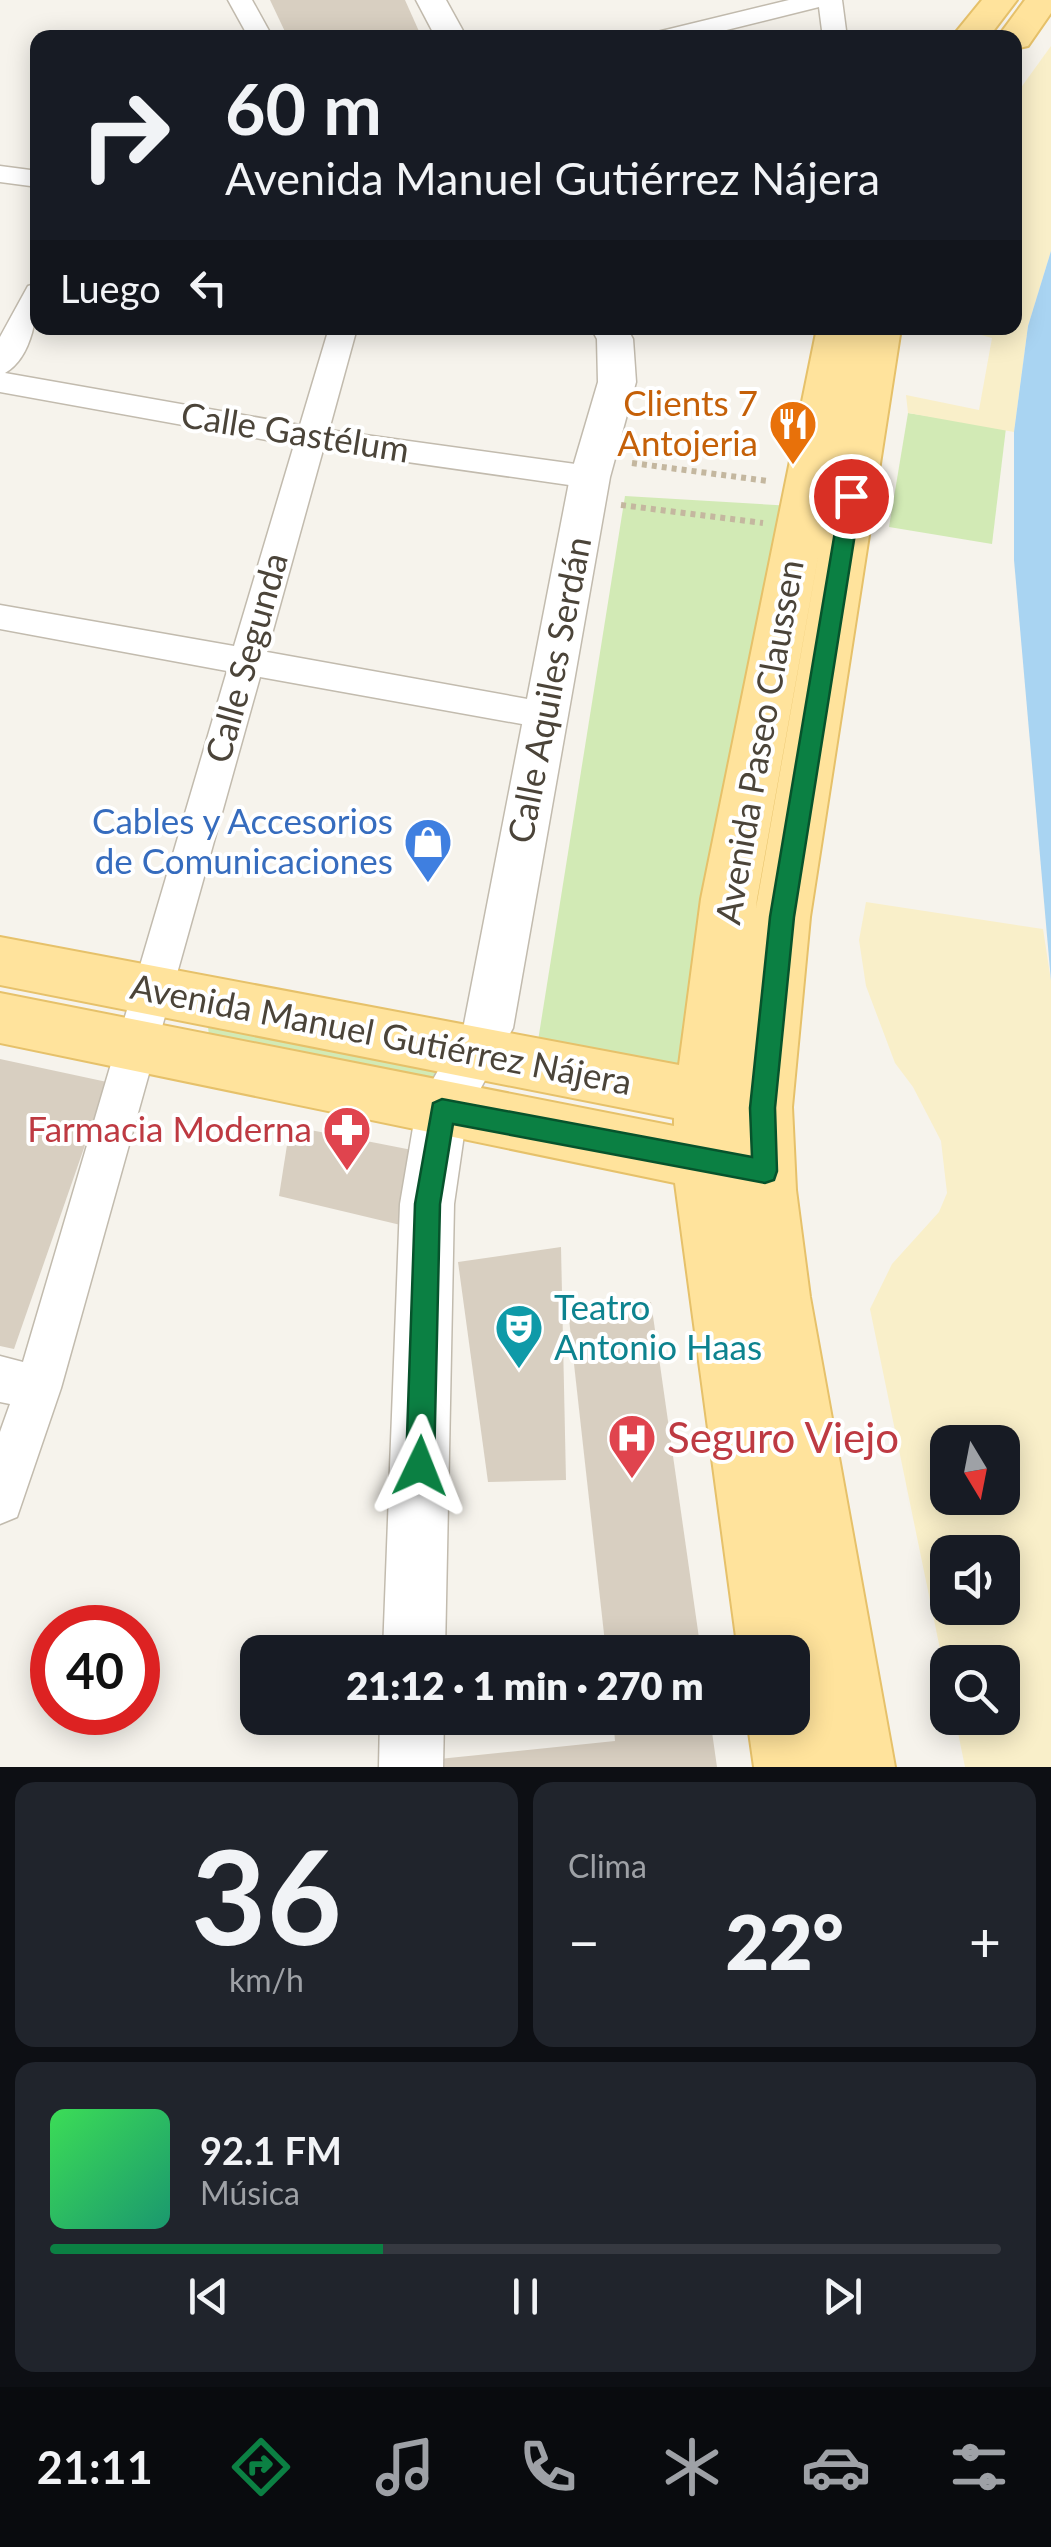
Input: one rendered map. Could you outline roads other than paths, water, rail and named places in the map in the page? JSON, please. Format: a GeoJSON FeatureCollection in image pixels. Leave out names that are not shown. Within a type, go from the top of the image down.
{"type":"FeatureCollection","features":[{"type":"Feature","properties":{"kind":"main road"},"geometry":{"type":"LineString","coordinates":[[976,30],[1000,0]]}},
{"type":"Feature","properties":{"kind":"main road"},"geometry":{"type":"LineString","coordinates":[[1021,30],[1043,0]]}},
{"type":"Feature","properties":{"kind":"main road","name":"Avenida Paseo Claussen"},"geometry":{"type":"LineString","coordinates":[[734,1135],[729,900],[837,335]]}},
{"type":"Feature","properties":{"kind":"main road","name":"Avenida Paseo Claussen"},"geometry":{"type":"LineString","coordinates":[[734,1135],[782,917],[879,335]]}},
{"type":"Feature","properties":{"kind":"main road","name":"Avenida Manuel Gutiérrez Nájera"},"geometry":{"type":"LineString","coordinates":[[0,962],[473,1053],[734,1135]]}},
{"type":"Feature","properties":{"kind":"main road","name":"Avenida Manuel Gutiérrez Nájera"},"geometry":{"type":"LineString","coordinates":[[0,1018],[442,1110],[734,1135]]}},
{"type":"Feature","properties":{"kind":"main road"},"geometry":{"type":"LineString","coordinates":[[734,1135],[773,1635]]}},
{"type":"Feature","properties":{"kind":"main road"},"geometry":{"type":"LineString","coordinates":[[734,1135],[778,1297],[857,1767]]}},
{"type":"Feature","properties":{"kind":"main road"},"geometry":{"type":"LineString","coordinates":[[787,1735],[792,1767]]}},
{"type":"Feature","properties":{"kind":"street"},"geometry":{"type":"LineString","coordinates":[[240,0],[257,30]]}},
{"type":"Feature","properties":{"kind":"street"},"geometry":{"type":"LineString","coordinates":[[431,0],[448,30]]}},
{"type":"Feature","properties":{"kind":"street"},"geometry":{"type":"LineString","coordinates":[[695,30],[819,0]]}},
{"type":"Feature","properties":{"kind":"street"},"geometry":{"type":"LineString","coordinates":[[830,0],[833,30]]}},
{"type":"Feature","properties":{"kind":"street"},"geometry":{"type":"LineString","coordinates":[[0,174],[30,178]]}},
{"type":"Feature","properties":{"kind":"street"},"geometry":{"type":"LineString","coordinates":[[0,366],[30,308]]}},
{"type":"Feature","properties":{"kind":"street","name":"Calle Segunda"},"geometry":{"type":"LineString","coordinates":[[0,1500],[19,1384],[137,1045],[341,335]]}},
{"type":"Feature","properties":{"kind":"street","name":"Calle Aquiles Serdán"},"geometry":{"type":"LineString","coordinates":[[442,1110],[488,1028],[591,479],[617,382],[617,335]]}},
{"type":"Feature","properties":{"kind":"street","name":"Calle Gastélum"},"geometry":{"type":"LineString","coordinates":[[0,382],[313,438],[591,479]]}},
{"type":"Feature","properties":{"kind":"street"},"geometry":{"type":"LineString","coordinates":[[0,617],[544,715]]}},
{"type":"Feature","properties":{"kind":"street"},"geometry":{"type":"LineString","coordinates":[[415,1635],[428,1204],[442,1110]]}},
{"type":"Feature","properties":{"kind":"street"},"geometry":{"type":"LineString","coordinates":[[411,1767],[412,1735]]}},
{"type":"Feature","properties":{"kind":"water"},"geometry":{"type":"Polygon","coordinates":[[[1051,251],[1051,981],[1014,560],[1014,432],[1028,326],[1051,251]]]}},
{"type":"Feature","properties":{"kind":"place","name":"Clients 7 Antojeria"},"geometry":{"type":"Point","coordinates":[793,466]}},
{"type":"Feature","properties":{"kind":"place","name":"Cables y Accesorios de Comunicaciones"},"geometry":{"type":"Point","coordinates":[428,884]}},
{"type":"Feature","properties":{"kind":"place","name":"Farmacia Moderna"},"geometry":{"type":"Point","coordinates":[347,1172]}},
{"type":"Feature","properties":{"kind":"place","name":"Teatro Antonio Haas"},"geometry":{"type":"Point","coordinates":[519,1370]}},
{"type":"Feature","properties":{"kind":"place","name":"Seguro Viejo"},"geometry":{"type":"Point","coordinates":[632,1480]}}]}
